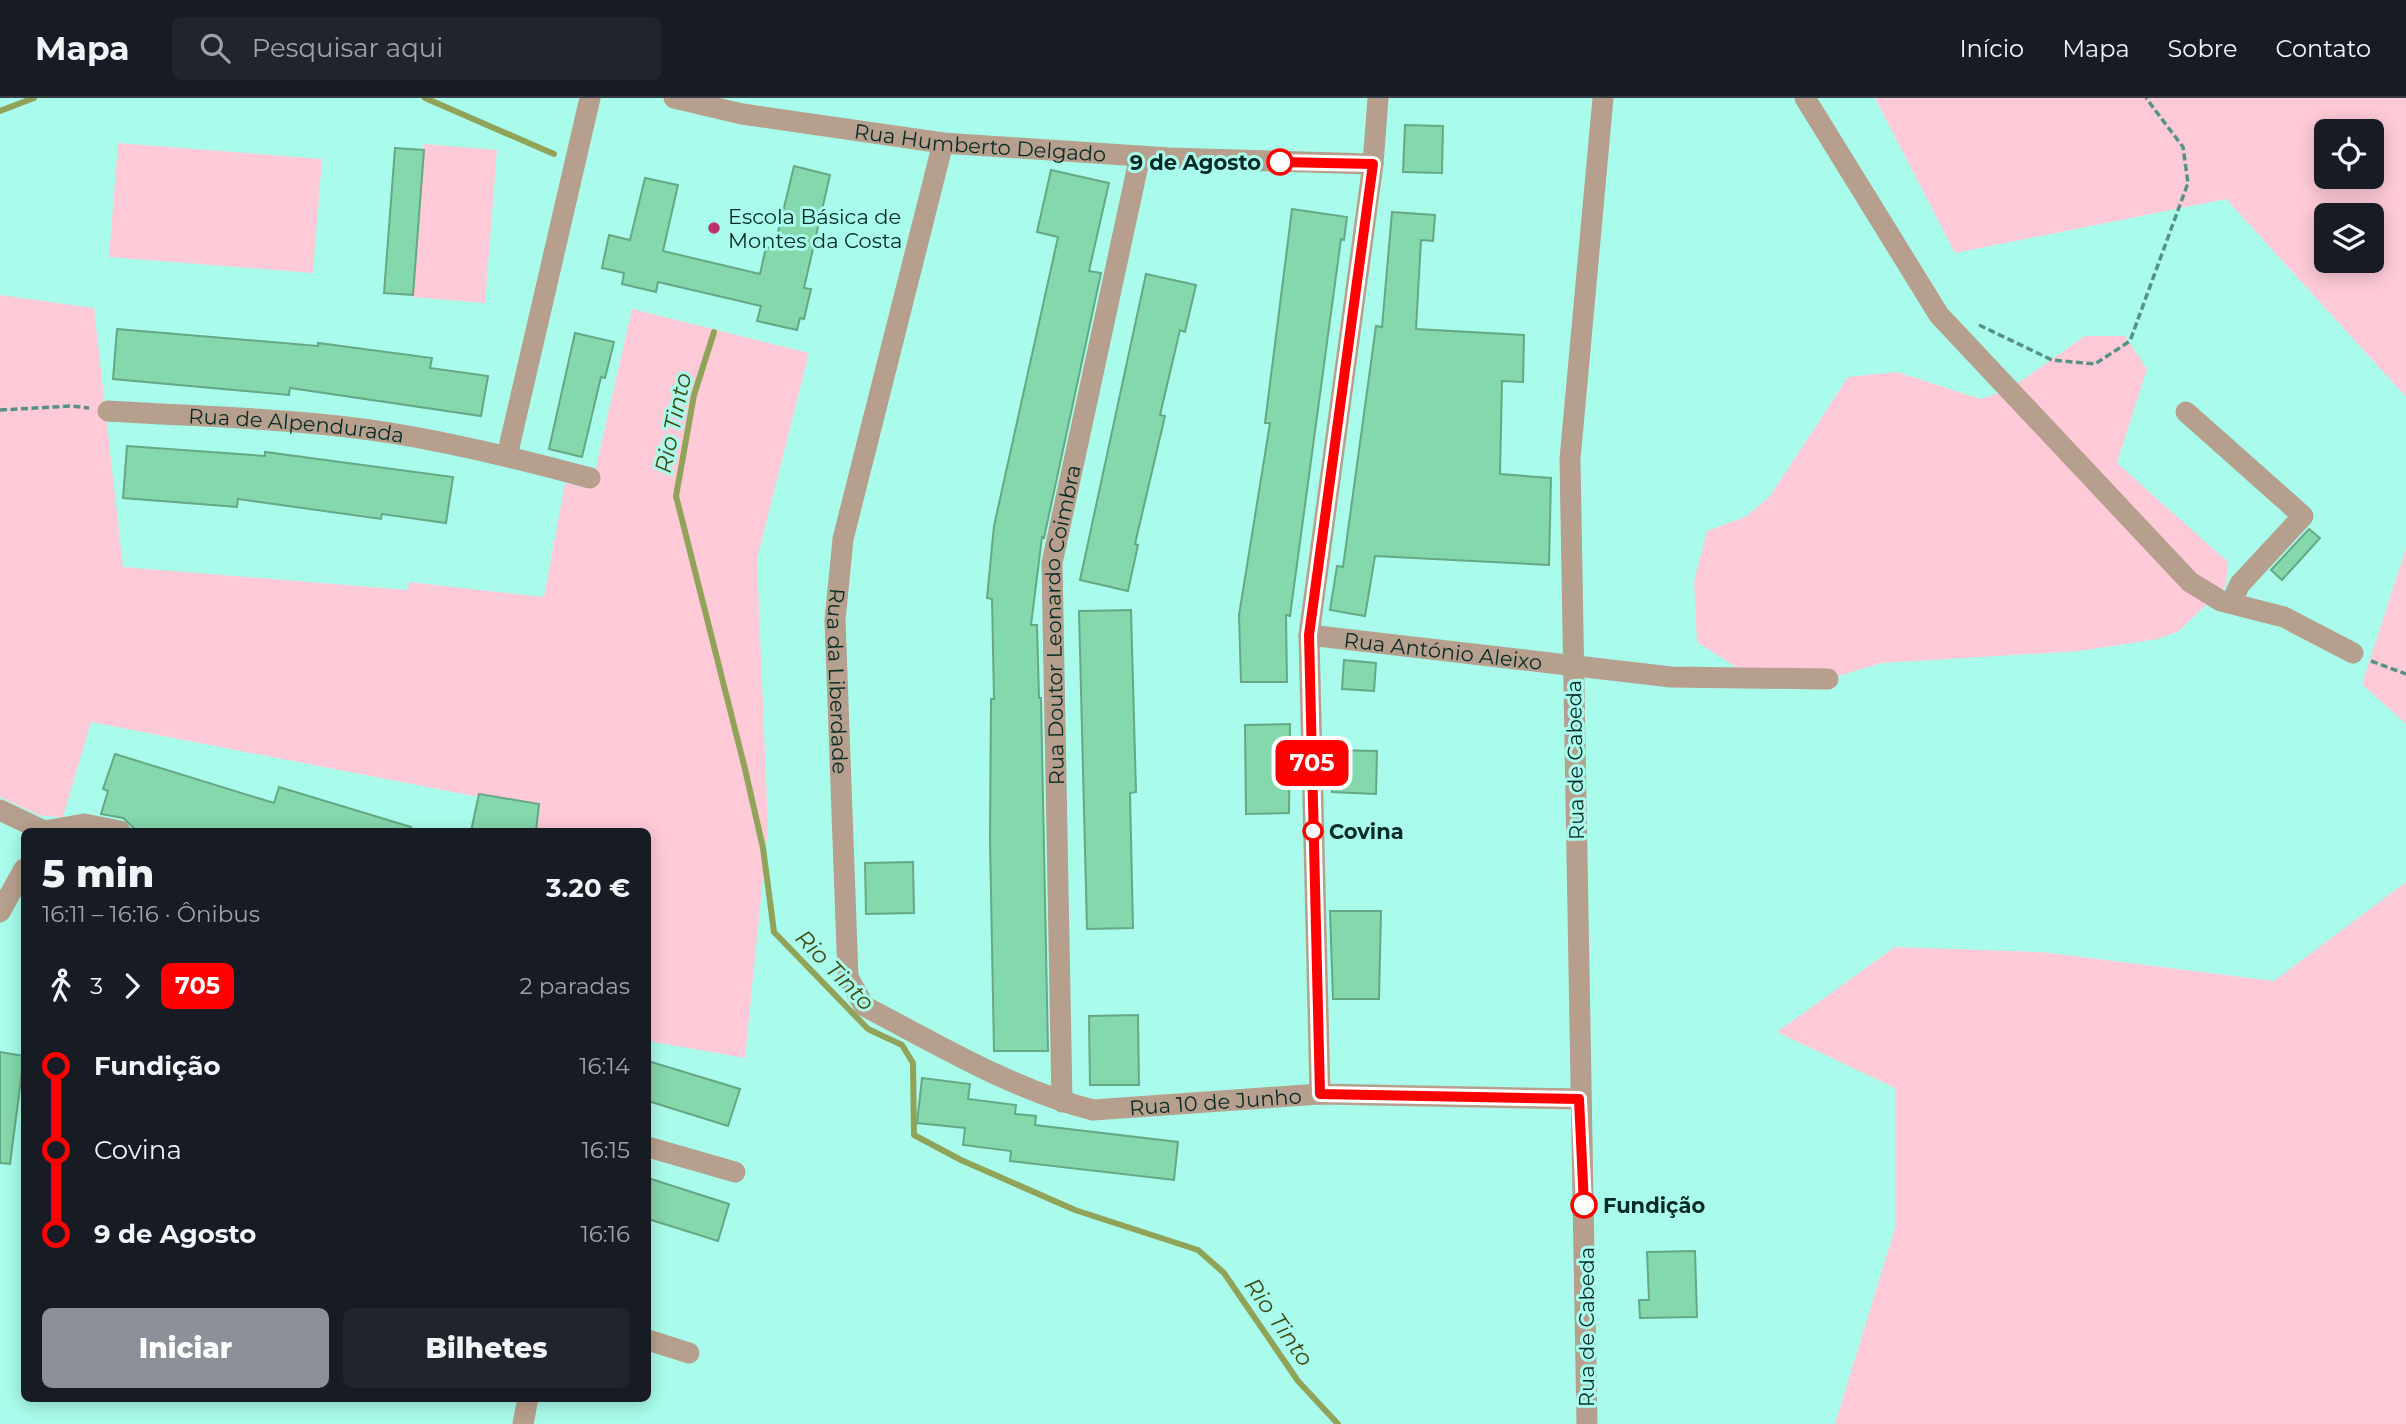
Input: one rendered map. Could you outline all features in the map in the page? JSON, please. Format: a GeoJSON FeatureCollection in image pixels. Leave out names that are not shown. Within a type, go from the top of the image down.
{"type":"FeatureCollection","features":[{"type":"Feature","properties":{"kind":"street"},"geometry":{"type":"LineString","coordinates":[[507,456],[590,98]]}},
{"type":"Feature","properties":{"kind":"street","name":"Rua Humberto Delgado"},"geometry":{"type":"LineString","coordinates":[[674,98],[741,114],[943,144],[1140,156],[1373,164]]}},
{"type":"Feature","properties":{"kind":"street"},"geometry":{"type":"LineString","coordinates":[[1320,1094],[1309,635],[1373,164],[1378,98]]}},
{"type":"Feature","properties":{"kind":"street","name":"Rua de Cabeda"},"geometry":{"type":"LineString","coordinates":[[1587,1424],[1586,1246],[1579,1099],[1570,459],[1603,98]]}},
{"type":"Feature","properties":{"kind":"street"},"geometry":{"type":"LineString","coordinates":[[1805,98],[1939,315],[2190,582],[2208,595],[2284,617],[2353,653]]}},
{"type":"Feature","properties":{"kind":"street","name":"Rua da Liberdade"},"geometry":{"type":"LineString","coordinates":[[943,144],[843,539],[835,620],[848,978],[864,1006],[1062,1102]]}},
{"type":"Feature","properties":{"kind":"street","name":"Rua Doutor Leonardo Coimbra"},"geometry":{"type":"LineString","coordinates":[[1062,1102],[1052,564],[1140,156]]}},
{"type":"Feature","properties":{"kind":"street","name":"Rua de Alpendurada"},"geometry":{"type":"LineString","coordinates":[[108,411],[315,425],[390,433],[507,456],[590,478]]}},
{"type":"Feature","properties":{"kind":"street"},"geometry":{"type":"LineString","coordinates":[[2186,412],[2303,516],[2240,584],[2231,603]]}},
{"type":"Feature","properties":{"kind":"street","name":"Rua António Aleixo"},"geometry":{"type":"LineString","coordinates":[[1309,635],[1671,677],[1828,679]]}},
{"type":"Feature","properties":{"kind":"street"},"geometry":{"type":"LineString","coordinates":[[0,810],[38,828]]}},
{"type":"Feature","properties":{"kind":"street"},"geometry":{"type":"LineString","coordinates":[[61,828],[84,824],[105,828]]}},
{"type":"Feature","properties":{"kind":"street"},"geometry":{"type":"LineString","coordinates":[[0,912],[21,874]]}},
{"type":"Feature","properties":{"kind":"street","name":"Rua 10 de Junho"},"geometry":{"type":"LineString","coordinates":[[1062,1102],[1093,1110],[1198,1105],[1320,1094],[1579,1099]]}},
{"type":"Feature","properties":{"kind":"street"},"geometry":{"type":"LineString","coordinates":[[651,1148],[735,1172]]}},
{"type":"Feature","properties":{"kind":"street"},"geometry":{"type":"LineString","coordinates":[[651,1341],[689,1353]]}},
{"type":"Feature","properties":{"kind":"street"},"geometry":{"type":"LineString","coordinates":[[523,1424],[527,1402]]}},
{"type":"Feature","properties":{"kind":"path"},"geometry":{"type":"LineString","coordinates":[[1979,325],[2052,359],[2063,361],[2095,364],[2130,341],[2188,183],[2183,147],[2146,98]]}},
{"type":"Feature","properties":{"kind":"path"},"geometry":{"type":"LineString","coordinates":[[0,410],[71,406],[108,411]]}},
{"type":"Feature","properties":{"kind":"path"},"geometry":{"type":"LineString","coordinates":[[2353,653],[2406,674]]}},
{"type":"Feature","properties":{"kind":"shaded area"},"geometry":{"type":"Polygon","coordinates":[[[1875,98],[2406,98],[2406,397],[2226,199],[1955,253],[1875,98]]]}},
{"type":"Feature","properties":{"kind":"shaded area"},"geometry":{"type":"Polygon","coordinates":[[[118,143],[322,159],[313,273],[109,257],[118,143]]]}},
{"type":"Feature","properties":{"kind":"shaded area"},"geometry":{"type":"Polygon","coordinates":[[[424,144],[497,150],[485,303],[412,297],[424,144]]]}},
{"type":"Feature","properties":{"kind":"shaded area"},"geometry":{"type":"Polygon","coordinates":[[[0,295],[94,308],[123,567],[408,590],[409,582],[544,597],[565,483],[591,489],[632,309],[809,353],[757,559],[768,827],[745,1058],[651,1042],[651,828],[534,828],[536,808],[91,722],[63,817],[41,816],[0,797],[0,295]]]}},
{"type":"Feature","properties":{"kind":"shaded area"},"geometry":{"type":"Polygon","coordinates":[[[2085,336],[2125,336],[2147,369],[2117,463],[2228,562],[2226,586],[2179,631],[2158,639],[2080,651],[1882,663],[1828,679],[1753,678],[1697,642],[1694,581],[1707,531],[1747,516],[1770,496],[1848,377],[1897,372],[1981,399],[2008,390],[2085,336]]]}},
{"type":"Feature","properties":{"kind":"shaded area"},"geometry":{"type":"Polygon","coordinates":[[[2406,548],[2406,724],[2362,684],[2406,548]]]}},
{"type":"Feature","properties":{"kind":"shaded area"},"geometry":{"type":"Polygon","coordinates":[[[2406,882],[2406,1424],[1835,1424],[1895,1228],[1895,1088],[1777,1032],[1895,947],[2042,952],[2274,981],[2406,882]]]}},
{"type":"Feature","properties":{"kind":"building"},"geometry":{"type":"Polygon","coordinates":[[[1405,125],[1443,126],[1442,173],[1403,172],[1405,125]]]}},
{"type":"Feature","properties":{"kind":"building"},"geometry":{"type":"Polygon","coordinates":[[[395,148],[424,150],[413,295],[384,293],[395,148]]]}},
{"type":"Feature","properties":{"kind":"building"},"geometry":{"type":"Polygon","coordinates":[[[794,166],[830,175],[804,288],[811,289],[804,319],[800,318],[797,330],[757,321],[761,306],[658,282],[656,292],[622,284],[624,273],[602,268],[609,235],[630,240],[645,178],[678,185],[663,251],[760,274],[766,247],[774,249],[794,166]]]}},
{"type":"Feature","properties":{"kind":"building"},"geometry":{"type":"Polygon","coordinates":[[[1051,170],[1109,183],[1089,271],[1101,273],[1044,538],[1042,537],[1031,625],[1037,625],[1041,698],[1048,1051],[994,1051],[990,840],[991,699],[994,699],[992,599],[987,598],[994,526],[1058,237],[1037,232],[1051,170]]]}},
{"type":"Feature","properties":{"kind":"building"},"geometry":{"type":"Polygon","coordinates":[[[1292,209],[1347,217],[1344,240],[1341,239],[1290,616],[1286,615],[1287,682],[1241,682],[1239,615],[1270,423],[1265,423],[1292,209]]]}},
{"type":"Feature","properties":{"kind":"building"},"geometry":{"type":"Polygon","coordinates":[[[1392,212],[1435,215],[1433,241],[1421,240],[1416,329],[1524,335],[1523,382],[1502,381],[1500,474],[1551,478],[1549,565],[1375,556],[1365,616],[1330,610],[1337,566],[1343,567],[1376,326],[1382,327],[1392,212]]]}},
{"type":"Feature","properties":{"kind":"building"},"geometry":{"type":"Polygon","coordinates":[[[1146,274],[1196,285],[1185,332],[1180,330],[1160,415],[1165,416],[1135,544],[1138,545],[1128,591],[1080,580],[1146,274]]]}},
{"type":"Feature","properties":{"kind":"building"},"geometry":{"type":"Polygon","coordinates":[[[117,329],[318,346],[318,343],[432,358],[430,368],[488,376],[481,416],[290,388],[289,395],[113,379],[117,329]]]}},
{"type":"Feature","properties":{"kind":"building"},"geometry":{"type":"Polygon","coordinates":[[[575,333],[614,342],[605,378],[601,377],[582,457],[549,449],[575,333]]]}},
{"type":"Feature","properties":{"kind":"building"},"geometry":{"type":"Polygon","coordinates":[[[127,446],[265,456],[265,452],[453,477],[446,523],[382,514],[381,519],[238,499],[237,507],[123,498],[127,446]]]}},
{"type":"Feature","properties":{"kind":"building"},"geometry":{"type":"Polygon","coordinates":[[[2309,529],[2320,538],[2282,580],[2271,570],[2309,529]]]}},
{"type":"Feature","properties":{"kind":"building"},"geometry":{"type":"Polygon","coordinates":[[[1131,610],[1136,792],[1130,793],[1133,928],[1087,929],[1079,611],[1131,610]]]}},
{"type":"Feature","properties":{"kind":"building"},"geometry":{"type":"Polygon","coordinates":[[[1344,660],[1376,663],[1374,691],[1342,689],[1344,660]]]}},
{"type":"Feature","properties":{"kind":"building"},"geometry":{"type":"Polygon","coordinates":[[[1290,724],[1289,813],[1246,814],[1245,725],[1290,724]]]}},
{"type":"Feature","properties":{"kind":"building"},"geometry":{"type":"Polygon","coordinates":[[[1333,750],[1377,751],[1376,794],[1332,792],[1333,750]]]}},
{"type":"Feature","properties":{"kind":"building"},"geometry":{"type":"Polygon","coordinates":[[[115,754],[274,803],[279,787],[411,827],[134,828],[123,818],[101,814],[108,791],[103,789],[115,754]]]}},
{"type":"Feature","properties":{"kind":"building"},"geometry":{"type":"Polygon","coordinates":[[[479,794],[539,804],[536,828],[472,828],[479,794]]]}},
{"type":"Feature","properties":{"kind":"building"},"geometry":{"type":"Polygon","coordinates":[[[913,862],[914,913],[866,914],[865,863],[913,862]]]}},
{"type":"Feature","properties":{"kind":"building"},"geometry":{"type":"Polygon","coordinates":[[[1330,911],[1381,911],[1379,999],[1333,999],[1330,911]]]}},
{"type":"Feature","properties":{"kind":"building"},"geometry":{"type":"Polygon","coordinates":[[[1138,1015],[1139,1085],[1090,1085],[1089,1016],[1138,1015]]]}},
{"type":"Feature","properties":{"kind":"building"},"geometry":{"type":"Polygon","coordinates":[[[0,1052],[21,1056],[21,1079],[10,1164],[0,1163],[0,1052]]]}},
{"type":"Feature","properties":{"kind":"building"},"geometry":{"type":"Polygon","coordinates":[[[651,1062],[740,1089],[728,1126],[651,1102],[651,1062]]]}},
{"type":"Feature","properties":{"kind":"building"},"geometry":{"type":"Polygon","coordinates":[[[922,1078],[970,1084],[968,1099],[1016,1105],[1015,1114],[1036,1116],[1035,1125],[1178,1142],[1174,1180],[1010,1161],[1011,1151],[963,1145],[965,1128],[917,1123],[922,1078]]]}},
{"type":"Feature","properties":{"kind":"building"},"geometry":{"type":"Polygon","coordinates":[[[651,1179],[729,1204],[718,1241],[651,1220],[651,1179]]]}},
{"type":"Feature","properties":{"kind":"building"},"geometry":{"type":"Polygon","coordinates":[[[1695,1251],[1697,1317],[1640,1318],[1639,1300],[1649,1300],[1647,1252],[1695,1251]]]}},
{"type":"Feature","properties":{"kind":"waterway","name":"Rio Tinto"},"geometry":{"type":"LineString","coordinates":[[0,111],[34,98]]}},
{"type":"Feature","properties":{"kind":"waterway","name":"Rio Tinto"},"geometry":{"type":"LineString","coordinates":[[425,98],[554,154]]}},
{"type":"Feature","properties":{"kind":"waterway","name":"Rio Tinto"},"geometry":{"type":"LineString","coordinates":[[714,332],[694,395],[676,496],[763,848],[774,932],[868,1029],[902,1045],[913,1063],[914,1135],[961,1160],[1075,1210],[1198,1250],[1224,1273],[1298,1381],[1338,1424]]}},
{"type":"Feature","properties":{"kind":"bus line","name":"705"},"geometry":{"type":"LineString","coordinates":[[1280,162],[1373,164],[1309,635],[1320,1094],[1579,1099],[1584,1205]]}},
{"type":"Feature","properties":{"kind":"place","name":"9 de Agosto"},"geometry":{"type":"Point","coordinates":[1280,162]}},
{"type":"Feature","properties":{"kind":"place","name":"Escola Básica de Montes da Costa"},"geometry":{"type":"Point","coordinates":[714,228]}},
{"type":"Feature","properties":{"kind":"place","name":"Covina"},"geometry":{"type":"Point","coordinates":[1313,831]}},
{"type":"Feature","properties":{"kind":"place","name":"Fundição"},"geometry":{"type":"Point","coordinates":[1584,1205]}}]}
